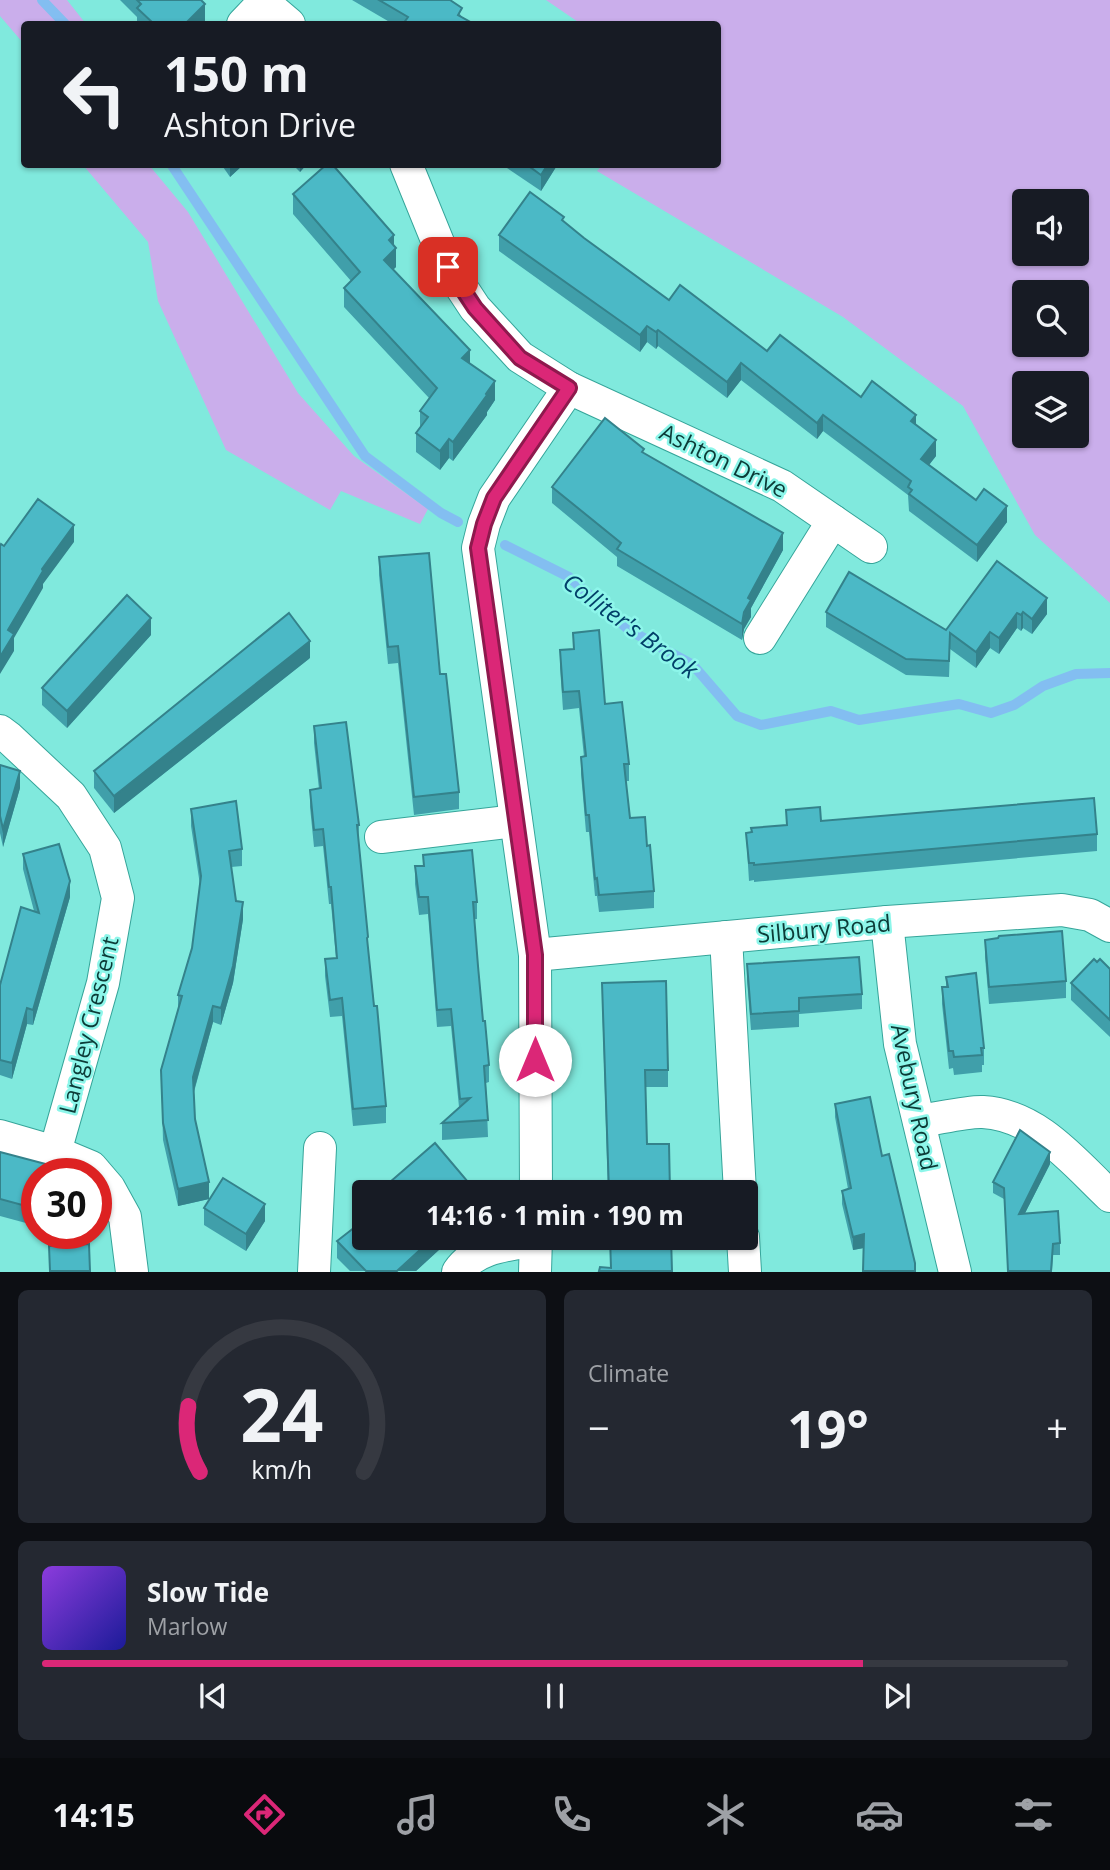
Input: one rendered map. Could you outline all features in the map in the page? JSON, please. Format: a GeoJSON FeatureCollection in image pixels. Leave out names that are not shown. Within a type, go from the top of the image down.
{"type":"FeatureCollection","features":[{"type":"Feature","properties":{"kind":"street"},"geometry":{"type":"LineString","coordinates":[[256,9],[282,21]]}},
{"type":"Feature","properties":{"kind":"street","name":"Ashton Drive"},"geometry":{"type":"LineString","coordinates":[[408,168],[448,267],[475,308],[520,358],[569,388],[782,486],[871,547]]}},
{"type":"Feature","properties":{"kind":"street"},"geometry":{"type":"LineString","coordinates":[[536,1180],[535,955],[478,548],[494,498],[569,388]]}},
{"type":"Feature","properties":{"kind":"street"},"geometry":{"type":"LineString","coordinates":[[760,638],[833,522]]}},
{"type":"Feature","properties":{"kind":"street","name":"Langley Crescent"},"geometry":{"type":"LineString","coordinates":[[0,731],[71,796],[105,848],[118,898],[103,983],[55,1152]]}},
{"type":"Feature","properties":{"kind":"street"},"geometry":{"type":"LineString","coordinates":[[382,837],[516,821]]}},
{"type":"Feature","properties":{"kind":"street","name":"Silbury Road"},"geometry":{"type":"LineString","coordinates":[[535,955],[887,922],[1062,910],[1090,915],[1110,926]]}},
{"type":"Feature","properties":{"kind":"street","name":"Avebury Road"},"geometry":{"type":"LineString","coordinates":[[887,922],[900,1044],[955,1272]]}},
{"type":"Feature","properties":{"kind":"street"},"geometry":{"type":"LineString","coordinates":[[726,937],[739,1180]]}},
{"type":"Feature","properties":{"kind":"street"},"geometry":{"type":"LineString","coordinates":[[919,1121],[982,1111],[1008,1116],[1028,1124],[1054,1143],[1110,1196]]}},
{"type":"Feature","properties":{"kind":"street"},"geometry":{"type":"LineString","coordinates":[[0,1136],[55,1152],[90,1167],[110,1188],[125,1217],[132,1272]]}},
{"type":"Feature","properties":{"kind":"street"},"geometry":{"type":"LineString","coordinates":[[314,1272],[320,1148]]}},
{"type":"Feature","properties":{"kind":"street"},"geometry":{"type":"LineString","coordinates":[[458,1272],[462,1265],[488,1250]]}},
{"type":"Feature","properties":{"kind":"street"},"geometry":{"type":"LineString","coordinates":[[535,1272],[536,1250]]}},
{"type":"Feature","properties":{"kind":"street"},"geometry":{"type":"LineString","coordinates":[[744,1250],[745,1272]]}},
{"type":"Feature","properties":{"kind":"shaded area"},"geometry":{"type":"Polygon","coordinates":[[[0,0],[67,0],[84,21],[21,21],[21,40],[0,16],[0,0]]]}},
{"type":"Feature","properties":{"kind":"shaded area"},"geometry":{"type":"Polygon","coordinates":[[[546,0],[1110,0],[1110,603],[1035,535],[963,406],[843,317],[597,171],[600,168],[721,168],[721,21],[577,21],[546,0]]]}},
{"type":"Feature","properties":{"kind":"shaded area"},"geometry":{"type":"Polygon","coordinates":[[[86,168],[151,168],[188,212],[298,393],[354,456],[428,509],[420,524],[341,491],[330,510],[226,450],[158,301],[148,242],[86,168]]]}},
{"type":"Feature","properties":{"kind":"building"},"geometry":{"type":"Polygon","coordinates":[[[137,0],[201,0],[205,4],[188,21],[151,21],[137,8],[141,4],[137,0]]]}},
{"type":"Feature","properties":{"kind":"building"},"geometry":{"type":"Polygon","coordinates":[[[379,0],[450,0],[462,8],[458,15],[469,21],[405,21],[408,17],[379,0]]]}},
{"type":"Feature","properties":{"kind":"building"},"geometry":{"type":"Polygon","coordinates":[[[322,168],[335,168],[394,235],[389,240],[396,248],[384,260],[470,350],[462,358],[495,381],[453,442],[449,439],[440,451],[416,433],[428,417],[420,411],[437,388],[344,288],[360,272],[293,194],[322,168]]]}},
{"type":"Feature","properties":{"kind":"building"},"geometry":{"type":"Polygon","coordinates":[[[531,168],[545,168],[541,175],[531,168]]]}},
{"type":"Feature","properties":{"kind":"building"},"geometry":{"type":"Polygon","coordinates":[[[530,192],[564,217],[562,220],[584,238],[669,300],[680,285],[767,351],[780,335],[861,397],[872,381],[916,415],[911,421],[936,440],[921,459],[976,500],[984,489],[1007,506],[977,545],[909,494],[912,490],[908,487],[911,481],[823,415],[817,423],[741,363],[727,382],[658,330],[656,332],[647,326],[640,335],[499,235],[530,192]]]}},
{"type":"Feature","properties":{"kind":"building"},"geometry":{"type":"Polygon","coordinates":[[[605,418],[644,449],[642,452],[783,533],[748,598],[751,600],[744,612],[742,624],[617,549],[621,543],[552,487],[605,418]]]}},
{"type":"Feature","properties":{"kind":"building"},"geometry":{"type":"Polygon","coordinates":[[[38,499],[74,525],[42,569],[8,630],[14,634],[0,657],[0,546],[4,546],[38,499]]]}},
{"type":"Feature","properties":{"kind":"building"},"geometry":{"type":"Polygon","coordinates":[[[429,553],[440,674],[446,674],[459,792],[414,797],[398,646],[388,647],[379,557],[429,553]]]}},
{"type":"Feature","properties":{"kind":"building"},"geometry":{"type":"Polygon","coordinates":[[[997,561],[1047,598],[1032,619],[1023,612],[1021,615],[1017,613],[999,638],[990,632],[976,652],[950,633],[949,661],[906,659],[826,612],[849,572],[946,630],[997,561]]]}},
{"type":"Feature","properties":{"kind":"building"},"geometry":{"type":"Polygon","coordinates":[[[127,595],[151,618],[67,711],[42,688],[127,595]]]}},
{"type":"Feature","properties":{"kind":"building"},"geometry":{"type":"Polygon","coordinates":[[[289,613],[310,641],[114,796],[94,771],[289,613]]]}},
{"type":"Feature","properties":{"kind":"building"},"geometry":{"type":"Polygon","coordinates":[[[599,630],[605,704],[622,702],[629,764],[624,764],[630,818],[645,817],[654,891],[599,895],[597,878],[595,879],[581,757],[586,756],[579,691],[563,692],[560,650],[574,649],[573,633],[599,630]]]}},
{"type":"Feature","properties":{"kind":"building"},"geometry":{"type":"Polygon","coordinates":[[[346,722],[359,825],[367,938],[374,1006],[377,1006],[386,1106],[353,1109],[342,998],[330,1000],[325,959],[337,958],[331,887],[323,829],[314,830],[310,790],[321,788],[314,726],[346,722]]]}},
{"type":"Feature","properties":{"kind":"building"},"geometry":{"type":"Polygon","coordinates":[[[0,765],[20,771],[3,829],[0,816],[0,765]]]}},
{"type":"Feature","properties":{"kind":"building"},"geometry":{"type":"Polygon","coordinates":[[[1094,798],[1097,834],[754,865],[749,863],[746,833],[752,832],[751,828],[787,825],[786,810],[820,807],[821,821],[1094,798]]]}},
{"type":"Feature","properties":{"kind":"building"},"geometry":{"type":"Polygon","coordinates":[[[236,801],[242,849],[229,851],[236,901],[243,902],[233,966],[221,1008],[213,1006],[193,1077],[195,1119],[209,1182],[178,1189],[163,1123],[161,1070],[182,996],[178,995],[192,948],[201,876],[191,809],[236,801]]]}},
{"type":"Feature","properties":{"kind":"building"},"geometry":{"type":"Polygon","coordinates":[[[59,844],[70,881],[33,1010],[27,1008],[12,1063],[0,1060],[0,985],[21,907],[39,913],[23,854],[59,844]]]}},
{"type":"Feature","properties":{"kind":"building"},"geometry":{"type":"Polygon","coordinates":[[[472,850],[477,902],[473,902],[478,966],[489,1065],[484,1066],[488,1120],[442,1123],[470,1098],[460,1099],[451,1009],[437,1010],[428,897],[419,897],[415,866],[424,866],[423,855],[472,850]]]}},
{"type":"Feature","properties":{"kind":"building"},"geometry":{"type":"Polygon","coordinates":[[[1062,931],[1066,981],[989,987],[985,940],[999,936],[1062,931]]]}},
{"type":"Feature","properties":{"kind":"building"},"geometry":{"type":"Polygon","coordinates":[[[859,957],[862,994],[799,998],[799,1011],[751,1014],[747,964],[859,957]]]}},
{"type":"Feature","properties":{"kind":"building"},"geometry":{"type":"Polygon","coordinates":[[[1094,959],[1097,962],[1100,959],[1110,969],[1110,1020],[1071,983],[1094,959]]]}},
{"type":"Feature","properties":{"kind":"building"},"geometry":{"type":"Polygon","coordinates":[[[976,973],[984,1048],[981,1048],[982,1055],[954,1057],[953,1051],[949,1051],[942,987],[948,987],[946,977],[976,973]]]}},
{"type":"Feature","properties":{"kind":"building"},"geometry":{"type":"Polygon","coordinates":[[[666,981],[668,1070],[645,1070],[647,1144],[669,1144],[670,1180],[609,1180],[602,983],[666,981]]]}},
{"type":"Feature","properties":{"kind":"building"},"geometry":{"type":"Polygon","coordinates":[[[870,1097],[882,1156],[889,1154],[915,1271],[863,1271],[864,1234],[853,1237],[842,1191],[851,1188],[835,1104],[870,1097]]]}},
{"type":"Feature","properties":{"kind":"building"},"geometry":{"type":"Polygon","coordinates":[[[1020,1130],[1050,1152],[1019,1214],[1058,1211],[1060,1243],[1053,1244],[1051,1271],[1008,1271],[1004,1188],[993,1182],[1020,1130]]]}},
{"type":"Feature","properties":{"kind":"building"},"geometry":{"type":"Polygon","coordinates":[[[435,1143],[466,1180],[392,1180],[435,1143]]]}},
{"type":"Feature","properties":{"kind":"building"},"geometry":{"type":"Polygon","coordinates":[[[0,1152],[23,1158],[21,1205],[0,1199],[0,1152]]]}},
{"type":"Feature","properties":{"kind":"building"},"geometry":{"type":"Polygon","coordinates":[[[223,1178],[265,1204],[246,1234],[204,1208],[223,1178]]]}},
{"type":"Feature","properties":{"kind":"building"},"geometry":{"type":"Polygon","coordinates":[[[352,1229],[352,1250],[420,1250],[397,1271],[366,1271],[337,1241],[352,1229]]]}},
{"type":"Feature","properties":{"kind":"building"},"geometry":{"type":"Polygon","coordinates":[[[49,1249],[89,1249],[90,1271],[50,1271],[49,1249]]]}},
{"type":"Feature","properties":{"kind":"building"},"geometry":{"type":"Polygon","coordinates":[[[610,1250],[671,1250],[672,1271],[599,1271],[600,1267],[611,1268],[610,1250]]]}},
{"type":"Feature","properties":{"kind":"waterway","name":"Colliter's Brook"},"geometry":{"type":"LineString","coordinates":[[42,0],[62,21]]}},
{"type":"Feature","properties":{"kind":"waterway","name":"Colliter's Brook"},"geometry":{"type":"LineString","coordinates":[[174,168],[365,456],[441,513],[458,522]]}},
{"type":"Feature","properties":{"kind":"waterway","name":"Colliter's Brook"},"geometry":{"type":"LineString","coordinates":[[505,545],[569,577],[629,630],[693,665],[737,716],[761,725],[831,711],[859,720],[959,704],[991,713],[1014,705],[1043,686],[1076,674],[1110,673]]}},
{"type":"Feature","properties":{"kind":"route"},"geometry":{"type":"LineString","coordinates":[[448,267],[475,308],[520,358],[569,388],[494,498],[478,548],[535,955],[535,1060]]}}]}
